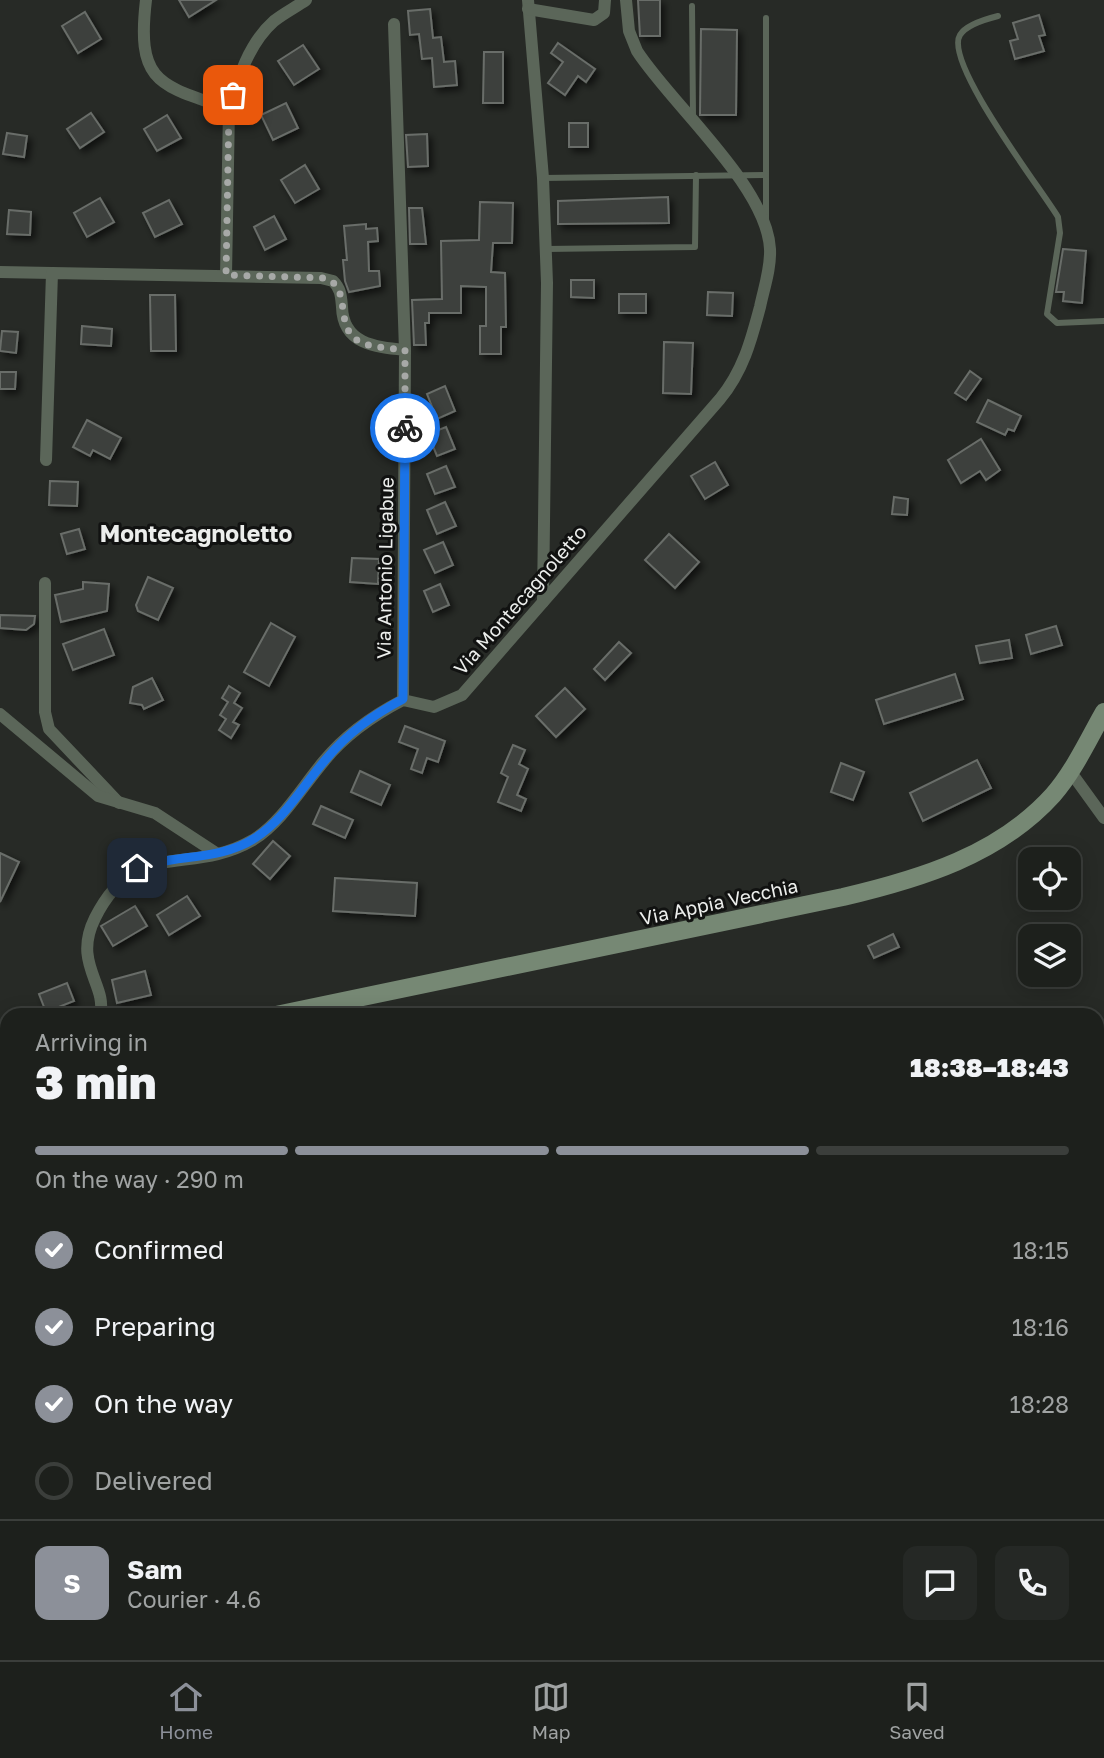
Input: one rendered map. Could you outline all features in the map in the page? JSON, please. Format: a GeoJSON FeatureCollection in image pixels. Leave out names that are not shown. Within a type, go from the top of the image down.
{"type":"FeatureCollection","features":[{"type":"Feature","properties":{"kind":"main road","name":"Via Appia Vecchia"},"geometry":{"type":"LineString","coordinates":[[309,1008],[843,897],[890,885],[967,857],[1003,839],[1053,795],[1104,712]]}},
{"type":"Feature","properties":{"kind":"street"},"geometry":{"type":"LineString","coordinates":[[146,0],[145,43],[149,64],[158,79],[169,88],[229,108]]}},
{"type":"Feature","properties":{"kind":"street"},"geometry":{"type":"LineString","coordinates":[[226,275],[229,108],[250,53],[272,23],[306,0]]}},
{"type":"Feature","properties":{"kind":"street"},"geometry":{"type":"LineString","coordinates":[[543,602],[548,347],[546,249],[543,178],[528,4],[594,20],[604,13],[605,0]]}},
{"type":"Feature","properties":{"kind":"street","name":"Via Montecagnoletto"},"geometry":{"type":"LineString","coordinates":[[403,699],[434,707],[453,701],[720,399],[740,371],[751,344],[769,268],[770,247],[766,228],[751,197],[735,175],[637,51],[629,31],[626,0]]}},
{"type":"Feature","properties":{"kind":"street","name":"Via Antonio Ligabue"},"geometry":{"type":"LineString","coordinates":[[394,24],[405,350],[403,699]]}},
{"type":"Feature","properties":{"kind":"street"},"geometry":{"type":"LineString","coordinates":[[0,272],[328,279],[339,288],[343,318],[351,334],[366,344],[405,350]]}},
{"type":"Feature","properties":{"kind":"street"},"geometry":{"type":"LineString","coordinates":[[46,460],[52,273]]}},
{"type":"Feature","properties":{"kind":"street"},"geometry":{"type":"LineString","coordinates":[[45,583],[45,712],[48,729],[119,803]]}},
{"type":"Feature","properties":{"kind":"street"},"geometry":{"type":"LineString","coordinates":[[102,1008],[89,968],[86,947],[92,924],[110,893],[124,877],[144,866],[216,853],[242,845],[266,830],[342,742],[365,721],[403,699]]}},
{"type":"Feature","properties":{"kind":"street"},"geometry":{"type":"LineString","coordinates":[[0,714],[94,793],[166,818],[216,853]]}},
{"type":"Feature","properties":{"kind":"street"},"geometry":{"type":"LineString","coordinates":[[1070,771],[1104,818]]}},
{"type":"Feature","properties":{"kind":"lane"},"geometry":{"type":"LineString","coordinates":[[692,6],[693,122]]}},
{"type":"Feature","properties":{"kind":"lane"},"geometry":{"type":"LineString","coordinates":[[998,16],[965,30],[959,38],[958,46],[987,111],[1058,217],[1060,233],[1047,314],[1057,323],[1104,321]]}},
{"type":"Feature","properties":{"kind":"lane"},"geometry":{"type":"LineString","coordinates":[[766,18],[766,228]]}},
{"type":"Feature","properties":{"kind":"lane"},"geometry":{"type":"LineString","coordinates":[[543,178],[766,174]]}},
{"type":"Feature","properties":{"kind":"lane"},"geometry":{"type":"LineString","coordinates":[[546,249],[695,247],[696,176]]}},
{"type":"Feature","properties":{"kind":"building"},"geometry":{"type":"Polygon","coordinates":[[[179,0],[216,0],[189,17],[179,0]]]}},
{"type":"Feature","properties":{"kind":"building"},"geometry":{"type":"Polygon","coordinates":[[[638,0],[660,0],[660,36],[640,36],[638,0]]]}},
{"type":"Feature","properties":{"kind":"building"},"geometry":{"type":"Polygon","coordinates":[[[430,9],[433,38],[441,37],[444,62],[455,61],[457,85],[434,87],[432,58],[422,59],[419,34],[410,35],[408,11],[430,9]]]}},
{"type":"Feature","properties":{"kind":"building"},"geometry":{"type":"Polygon","coordinates":[[[85,12],[101,39],[78,53],[62,26],[85,12]]]}},
{"type":"Feature","properties":{"kind":"building"},"geometry":{"type":"Polygon","coordinates":[[[1039,15],[1045,35],[1039,36],[1044,51],[1015,59],[1010,41],[1018,39],[1013,23],[1039,15]]]}},
{"type":"Feature","properties":{"kind":"building"},"geometry":{"type":"Polygon","coordinates":[[[701,29],[737,30],[736,115],[700,115],[701,29]]]}},
{"type":"Feature","properties":{"kind":"building"},"geometry":{"type":"Polygon","coordinates":[[[558,43],[595,69],[586,82],[578,76],[565,95],[548,83],[563,62],[551,53],[558,43]]]}},
{"type":"Feature","properties":{"kind":"building"},"geometry":{"type":"Polygon","coordinates":[[[303,45],[319,69],[294,85],[278,61],[303,45]]]}},
{"type":"Feature","properties":{"kind":"building"},"geometry":{"type":"Polygon","coordinates":[[[484,52],[503,52],[503,103],[483,103],[484,52]]]}},
{"type":"Feature","properties":{"kind":"building"},"geometry":{"type":"Polygon","coordinates":[[[286,103],[298,128],[273,140],[261,115],[286,103]]]}},
{"type":"Feature","properties":{"kind":"building"},"geometry":{"type":"Polygon","coordinates":[[[91,113],[104,132],[80,148],[67,129],[91,113]]]}},
{"type":"Feature","properties":{"kind":"building"},"geometry":{"type":"Polygon","coordinates":[[[167,115],[181,138],[157,151],[144,129],[167,115]]]}},
{"type":"Feature","properties":{"kind":"building"},"geometry":{"type":"Polygon","coordinates":[[[569,123],[588,123],[588,147],[569,147],[569,123]]]}},
{"type":"Feature","properties":{"kind":"building"},"geometry":{"type":"Polygon","coordinates":[[[7,133],[27,136],[24,157],[3,154],[7,133]]]}},
{"type":"Feature","properties":{"kind":"building"},"geometry":{"type":"Polygon","coordinates":[[[427,134],[428,166],[408,167],[406,135],[427,134]]]}},
{"type":"Feature","properties":{"kind":"building"},"geometry":{"type":"Polygon","coordinates":[[[305,165],[319,189],[295,203],[281,180],[305,165]]]}},
{"type":"Feature","properties":{"kind":"building"},"geometry":{"type":"Polygon","coordinates":[[[668,197],[669,223],[558,224],[558,201],[668,197]]]}},
{"type":"Feature","properties":{"kind":"building"},"geometry":{"type":"Polygon","coordinates":[[[100,198],[114,222],[87,237],[74,213],[100,198]]]}},
{"type":"Feature","properties":{"kind":"building"},"geometry":{"type":"Polygon","coordinates":[[[169,200],[182,224],[155,237],[143,213],[169,200]]]}},
{"type":"Feature","properties":{"kind":"building"},"geometry":{"type":"Polygon","coordinates":[[[480,202],[513,203],[512,243],[493,243],[491,272],[505,273],[506,327],[501,327],[501,354],[480,354],[480,326],[486,326],[486,287],[461,286],[461,313],[429,313],[429,323],[425,323],[426,345],[414,345],[412,300],[442,299],[441,241],[479,240],[480,202]]]}},
{"type":"Feature","properties":{"kind":"building"},"geometry":{"type":"Polygon","coordinates":[[[409,208],[422,208],[426,244],[410,244],[409,208]]]}},
{"type":"Feature","properties":{"kind":"building"},"geometry":{"type":"Polygon","coordinates":[[[9,210],[31,212],[30,235],[7,234],[9,210]]]}},
{"type":"Feature","properties":{"kind":"building"},"geometry":{"type":"Polygon","coordinates":[[[274,216],[286,239],[265,250],[254,227],[274,216]]]}},
{"type":"Feature","properties":{"kind":"building"},"geometry":{"type":"Polygon","coordinates":[[[366,224],[366,229],[377,228],[378,241],[368,242],[369,271],[379,271],[380,286],[349,292],[343,260],[347,260],[344,226],[366,224]]]}},
{"type":"Feature","properties":{"kind":"building"},"geometry":{"type":"Polygon","coordinates":[[[1063,249],[1086,251],[1082,303],[1063,301],[1064,292],[1056,292],[1063,249]]]}},
{"type":"Feature","properties":{"kind":"building"},"geometry":{"type":"Polygon","coordinates":[[[571,280],[594,280],[594,298],[571,297],[571,280]]]}},
{"type":"Feature","properties":{"kind":"building"},"geometry":{"type":"Polygon","coordinates":[[[708,292],[733,293],[732,316],[707,315],[708,292]]]}},
{"type":"Feature","properties":{"kind":"building"},"geometry":{"type":"Polygon","coordinates":[[[619,294],[646,294],[646,313],[619,313],[619,294]]]}},
{"type":"Feature","properties":{"kind":"building"},"geometry":{"type":"Polygon","coordinates":[[[150,295],[175,295],[176,351],[151,351],[150,295]]]}},
{"type":"Feature","properties":{"kind":"building"},"geometry":{"type":"Polygon","coordinates":[[[82,326],[112,329],[111,346],[81,344],[82,326]]]}},
{"type":"Feature","properties":{"kind":"building"},"geometry":{"type":"Polygon","coordinates":[[[2,331],[18,332],[16,353],[0,351],[2,331]]]}},
{"type":"Feature","properties":{"kind":"building"},"geometry":{"type":"Polygon","coordinates":[[[664,342],[693,343],[691,394],[663,393],[664,342]]]}},
{"type":"Feature","properties":{"kind":"building"},"geometry":{"type":"Polygon","coordinates":[[[970,371],[981,379],[966,400],[955,393],[970,371]]]}},
{"type":"Feature","properties":{"kind":"building"},"geometry":{"type":"Polygon","coordinates":[[[0,372],[16,372],[15,389],[0,389],[0,372]]]}},
{"type":"Feature","properties":{"kind":"building"},"geometry":{"type":"Polygon","coordinates":[[[445,386],[455,411],[437,419],[427,394],[445,386]]]}},
{"type":"Feature","properties":{"kind":"building"},"geometry":{"type":"Polygon","coordinates":[[[988,400],[1021,416],[1014,431],[1008,429],[1005,435],[977,422],[988,400]]]}},
{"type":"Feature","properties":{"kind":"building"},"geometry":{"type":"Polygon","coordinates":[[[87,420],[121,438],[110,459],[93,450],[90,456],[73,447],[87,420]]]}},
{"type":"Feature","properties":{"kind":"building"},"geometry":{"type":"Polygon","coordinates":[[[446,427],[455,449],[437,456],[428,434],[446,427]]]}},
{"type":"Feature","properties":{"kind":"building"},"geometry":{"type":"Polygon","coordinates":[[[981,439],[1000,470],[986,480],[980,471],[961,483],[948,460],[981,439]]]}},
{"type":"Feature","properties":{"kind":"building"},"geometry":{"type":"Polygon","coordinates":[[[715,462],[728,485],[705,499],[691,476],[715,462]]]}},
{"type":"Feature","properties":{"kind":"building"},"geometry":{"type":"Polygon","coordinates":[[[446,466],[455,487],[435,494],[427,474],[446,466]]]}},
{"type":"Feature","properties":{"kind":"building"},"geometry":{"type":"Polygon","coordinates":[[[50,481],[78,482],[77,506],[49,505],[50,481]]]}},
{"type":"Feature","properties":{"kind":"building"},"geometry":{"type":"Polygon","coordinates":[[[894,497],[908,499],[907,515],[892,514],[894,497]]]}},
{"type":"Feature","properties":{"kind":"building"},"geometry":{"type":"Polygon","coordinates":[[[445,502],[456,526],[437,534],[427,510],[445,502]]]}},
{"type":"Feature","properties":{"kind":"building"},"geometry":{"type":"Polygon","coordinates":[[[79,529],[85,549],[67,554],[61,534],[79,529]]]}},
{"type":"Feature","properties":{"kind":"building"},"geometry":{"type":"Polygon","coordinates":[[[669,534],[699,562],[675,588],[645,560],[669,534]]]}},
{"type":"Feature","properties":{"kind":"building"},"geometry":{"type":"Polygon","coordinates":[[[443,542],[453,565],[435,573],[424,550],[443,542]]]}},
{"type":"Feature","properties":{"kind":"building"},"geometry":{"type":"Polygon","coordinates":[[[352,558],[379,559],[378,584],[350,582],[352,558]]]}},
{"type":"Feature","properties":{"kind":"building"},"geometry":{"type":"Polygon","coordinates":[[[148,577],[173,588],[158,620],[138,611],[136,605],[148,577]]]}},
{"type":"Feature","properties":{"kind":"building"},"geometry":{"type":"Polygon","coordinates":[[[83,582],[109,584],[107,611],[61,622],[55,595],[83,589],[83,582]]]}},
{"type":"Feature","properties":{"kind":"building"},"geometry":{"type":"Polygon","coordinates":[[[440,584],[449,605],[433,612],[424,591],[440,584]]]}},
{"type":"Feature","properties":{"kind":"building"},"geometry":{"type":"Polygon","coordinates":[[[0,615],[35,616],[34,624],[26,630],[0,628],[0,615]]]}},
{"type":"Feature","properties":{"kind":"building"},"geometry":{"type":"Polygon","coordinates":[[[271,623],[295,637],[269,686],[244,672],[271,623]]]}},
{"type":"Feature","properties":{"kind":"building"},"geometry":{"type":"Polygon","coordinates":[[[1056,626],[1062,645],[1031,654],[1026,635],[1056,626]]]}},
{"type":"Feature","properties":{"kind":"building"},"geometry":{"type":"Polygon","coordinates":[[[104,629],[114,655],[73,670],[63,644],[104,629]]]}},
{"type":"Feature","properties":{"kind":"building"},"geometry":{"type":"Polygon","coordinates":[[[1009,640],[1012,658],[980,663],[976,646],[1009,640]]]}},
{"type":"Feature","properties":{"kind":"building"},"geometry":{"type":"Polygon","coordinates":[[[619,642],[631,653],[605,680],[594,669],[619,642]]]}},
{"type":"Feature","properties":{"kind":"building"},"geometry":{"type":"Polygon","coordinates":[[[955,674],[963,699],[884,724],[876,700],[955,674]]]}},
{"type":"Feature","properties":{"kind":"building"},"geometry":{"type":"Polygon","coordinates":[[[152,678],[163,700],[144,709],[142,705],[130,703],[133,687],[152,678]]]}},
{"type":"Feature","properties":{"kind":"building"},"geometry":{"type":"Polygon","coordinates":[[[229,686],[240,693],[234,703],[242,708],[233,722],[239,725],[231,738],[219,730],[226,719],[220,715],[228,702],[222,698],[229,686]]]}},
{"type":"Feature","properties":{"kind":"building"},"geometry":{"type":"Polygon","coordinates":[[[565,688],[585,709],[556,737],[536,716],[565,688]]]}},
{"type":"Feature","properties":{"kind":"building"},"geometry":{"type":"Polygon","coordinates":[[[405,726],[445,741],[438,762],[427,758],[422,773],[411,769],[418,749],[399,742],[405,726]]]}},
{"type":"Feature","properties":{"kind":"building"},"geometry":{"type":"Polygon","coordinates":[[[513,745],[525,750],[519,764],[528,769],[517,795],[526,799],[521,811],[498,802],[508,777],[501,773],[513,745]]]}},
{"type":"Feature","properties":{"kind":"building"},"geometry":{"type":"Polygon","coordinates":[[[977,760],[991,788],[923,821],[910,793],[977,760]]]}},
{"type":"Feature","properties":{"kind":"building"},"geometry":{"type":"Polygon","coordinates":[[[841,763],[864,772],[853,800],[831,792],[841,763]]]}},
{"type":"Feature","properties":{"kind":"building"},"geometry":{"type":"Polygon","coordinates":[[[360,771],[390,785],[381,805],[351,792],[360,771]]]}},
{"type":"Feature","properties":{"kind":"building"},"geometry":{"type":"Polygon","coordinates":[[[321,806],[353,820],[345,838],[313,824],[321,806]]]}},
{"type":"Feature","properties":{"kind":"building"},"geometry":{"type":"Polygon","coordinates":[[[273,841],[290,856],[270,879],[253,864],[273,841]]]}},
{"type":"Feature","properties":{"kind":"building"},"geometry":{"type":"Polygon","coordinates":[[[0,853],[19,862],[0,902],[0,853]]]}},
{"type":"Feature","properties":{"kind":"building"},"geometry":{"type":"Polygon","coordinates":[[[335,878],[417,883],[415,916],[333,911],[335,878]]]}},
{"type":"Feature","properties":{"kind":"building"},"geometry":{"type":"Polygon","coordinates":[[[187,896],[200,916],[169,935],[157,915],[187,896]]]}},
{"type":"Feature","properties":{"kind":"building"},"geometry":{"type":"Polygon","coordinates":[[[135,906],[147,926],[113,946],[101,926],[135,906]]]}},
{"type":"Feature","properties":{"kind":"building"},"geometry":{"type":"Polygon","coordinates":[[[893,934],[899,947],[874,958],[868,946],[893,934]]]}},
{"type":"Feature","properties":{"kind":"building"},"geometry":{"type":"Polygon","coordinates":[[[145,971],[151,995],[117,1003],[112,980],[145,971]]]}},
{"type":"Feature","properties":{"kind":"building"},"geometry":{"type":"Polygon","coordinates":[[[67,983],[74,1001],[56,1008],[44,1008],[39,994],[67,983]]]}},
{"type":"Feature","properties":{"kind":"way so far"},"geometry":{"type":"LineString","coordinates":[[233,95],[229,108],[226,275],[324,278],[337,284],[343,318],[351,334],[366,344],[405,350],[405,428]]}},
{"type":"Feature","properties":{"kind":"district","name":"Montecagnoletto"},"geometry":{"type":"Point","coordinates":[196,534]}},
{"type":"Feature","properties":{"kind":"route"},"geometry":{"type":"LineString","coordinates":[[137,868],[226,851],[256,837],[274,822],[342,742],[365,721],[403,699],[405,428]]}}]}
